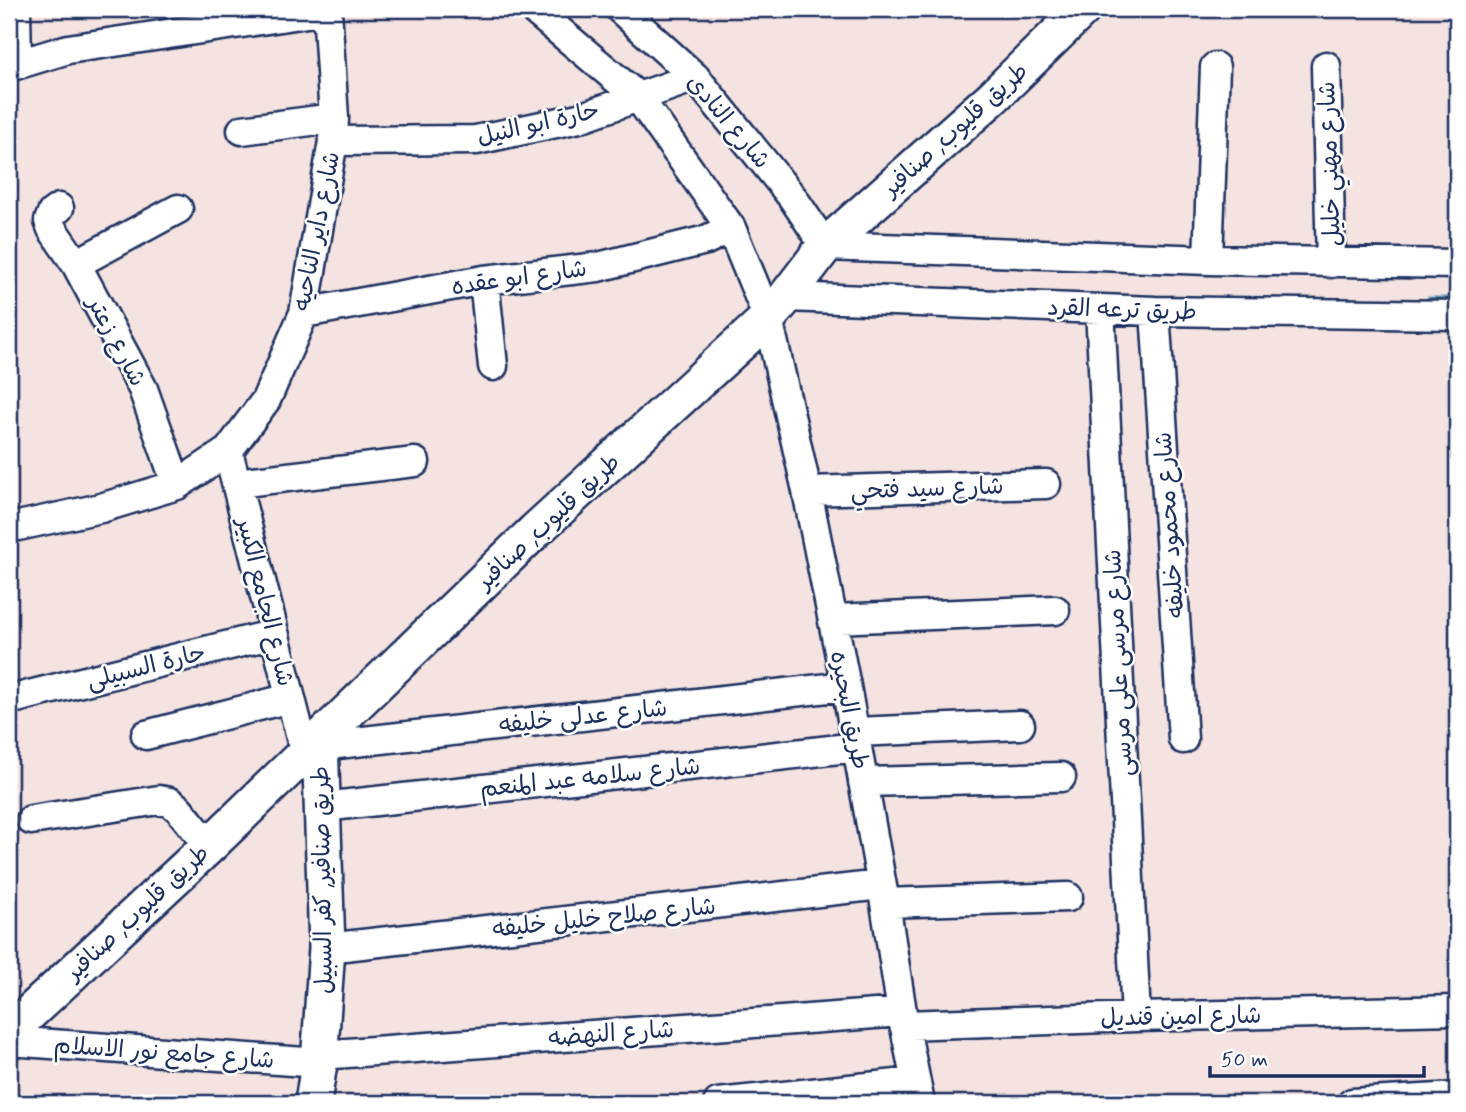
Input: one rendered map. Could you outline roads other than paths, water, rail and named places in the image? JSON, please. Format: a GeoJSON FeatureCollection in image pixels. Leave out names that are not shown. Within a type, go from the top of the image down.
{"type":"FeatureCollection","features":[{"type":"Feature","properties":{"kind":"street"},"geometry":{"type":"LineString","coordinates":[[16,9],[13,66],[68,49],[327,9]]}},
{"type":"Feature","properties":{"kind":"street","name":"شارع داير الناحيه"},"geometry":{"type":"LineString","coordinates":[[9,522],[101,508],[177,485],[228,451],[266,400],[303,313],[334,129],[327,9]]}},
{"type":"Feature","properties":{"kind":"street","name":"طريق البحيره"},"geometry":{"type":"LineString","coordinates":[[533,9],[638,97],[731,228],[777,308],[807,491],[856,739],[918,1092]]}},
{"type":"Feature","properties":{"kind":"street","name":"شارع النادى"},"geometry":{"type":"LineString","coordinates":[[620,9],[695,77],[793,198],[825,246]]}},
{"type":"Feature","properties":{"kind":"street","name":"طريق قليوب, صنافير"},"geometry":{"type":"LineString","coordinates":[[9,1032],[315,746],[536,530],[777,308],[825,246],[994,96],[1083,9]]}},
{"type":"Feature","properties":{"kind":"street","name":"شارع مهني خليل"},"geometry":{"type":"LineString","coordinates":[[1326,66],[1331,263]]}},
{"type":"Feature","properties":{"kind":"street"},"geometry":{"type":"LineString","coordinates":[[1208,260],[1215,67]]}},
{"type":"Feature","properties":{"kind":"street","name":"حارة ابو النيل"},"geometry":{"type":"LineString","coordinates":[[242,130],[334,129],[476,140],[579,118],[695,77]]}},
{"type":"Feature","properties":{"kind":"street","name":"شارع زعتر"},"geometry":{"type":"LineString","coordinates":[[59,208],[52,213],[49,220],[51,229],[76,264],[143,389],[177,485]]}},
{"type":"Feature","properties":{"kind":"street"},"geometry":{"type":"LineString","coordinates":[[76,264],[178,209]]}},
{"type":"Feature","properties":{"kind":"street","name":"شارع ابو عقده"},"geometry":{"type":"LineString","coordinates":[[303,313],[484,280],[598,267],[706,240],[731,228]]}},
{"type":"Feature","properties":{"kind":"street"},"geometry":{"type":"LineString","coordinates":[[825,246],[1208,260],[1457,264]]}},
{"type":"Feature","properties":{"kind":"street"},"geometry":{"type":"LineString","coordinates":[[484,280],[493,366]]}},
{"type":"Feature","properties":{"kind":"street","name":"طريق ترعه القرد"},"geometry":{"type":"LineString","coordinates":[[777,308],[1100,309],[1457,315]]}},
{"type":"Feature","properties":{"kind":"street","name":"شارع مرسى على مرسى"},"geometry":{"type":"LineString","coordinates":[[1100,309],[1136,1017]]}},
{"type":"Feature","properties":{"kind":"street","name":"شارع محمود خليفه"},"geometry":{"type":"LineString","coordinates":[[1155,312],[1183,739]]}},
{"type":"Feature","properties":{"kind":"street","name":"شارع الجامع الكبير"},"geometry":{"type":"LineString","coordinates":[[228,451],[290,698],[315,746]]}},
{"type":"Feature","properties":{"kind":"street"},"geometry":{"type":"LineString","coordinates":[[236,484],[415,462]]}},
{"type":"Feature","properties":{"kind":"street","name":"شارع سيد فتحي"},"geometry":{"type":"LineString","coordinates":[[807,491],[1046,484]]}},
{"type":"Feature","properties":{"kind":"street"},"geometry":{"type":"LineString","coordinates":[[832,619],[1055,610]]}},
{"type":"Feature","properties":{"kind":"street","name":"حارة السبيلى"},"geometry":{"type":"LineString","coordinates":[[18,698],[274,634]]}},
{"type":"Feature","properties":{"kind":"street","name":"شارع عدلى خليفه"},"geometry":{"type":"LineString","coordinates":[[315,746],[846,686]]}},
{"type":"Feature","properties":{"kind":"street"},"geometry":{"type":"LineString","coordinates":[[146,735],[290,698]]}},
{"type":"Feature","properties":{"kind":"street","name":"شارع سلامه عبد المنعم"},"geometry":{"type":"LineString","coordinates":[[323,807],[856,739],[1020,725]]}},
{"type":"Feature","properties":{"kind":"street","name":"طريق صنافير, كفر السبيل"},"geometry":{"type":"LineString","coordinates":[[313,1103],[327,948],[323,807],[315,746]]}},
{"type":"Feature","properties":{"kind":"street"},"geometry":{"type":"LineString","coordinates":[[863,782],[1061,776]]}},
{"type":"Feature","properties":{"kind":"street"},"geometry":{"type":"LineString","coordinates":[[31,820],[159,800],[170,802],[179,809],[209,846]]}},
{"type":"Feature","properties":{"kind":"street","name":"شارع صلاح خليل خليفه"},"geometry":{"type":"LineString","coordinates":[[327,948],[883,894],[1068,897]]}},
{"type":"Feature","properties":{"kind":"street","name":"شارع امين قنديل"},"geometry":{"type":"LineString","coordinates":[[903,1018],[1136,1017],[1457,1010]]}},
{"type":"Feature","properties":{"kind":"street","name":"شارع النهضه"},"geometry":{"type":"LineString","coordinates":[[319,1059],[903,1018]]}},
{"type":"Feature","properties":{"kind":"street","name":"شارع جامع نور الاسلام"},"geometry":{"type":"LineString","coordinates":[[9,1041],[319,1059]]}},
{"type":"Feature","properties":{"kind":"street"},"geometry":{"type":"LineString","coordinates":[[718,1103],[918,1092]]}},
{"type":"Feature","properties":{"kind":"street"},"geometry":{"type":"LineString","coordinates":[[1352,1103],[1457,1097]]}},
{"type":"Feature","properties":{"kind":"waterway"},"geometry":{"type":"LineString","coordinates":[[1429,301],[1457,301]]}}]}
